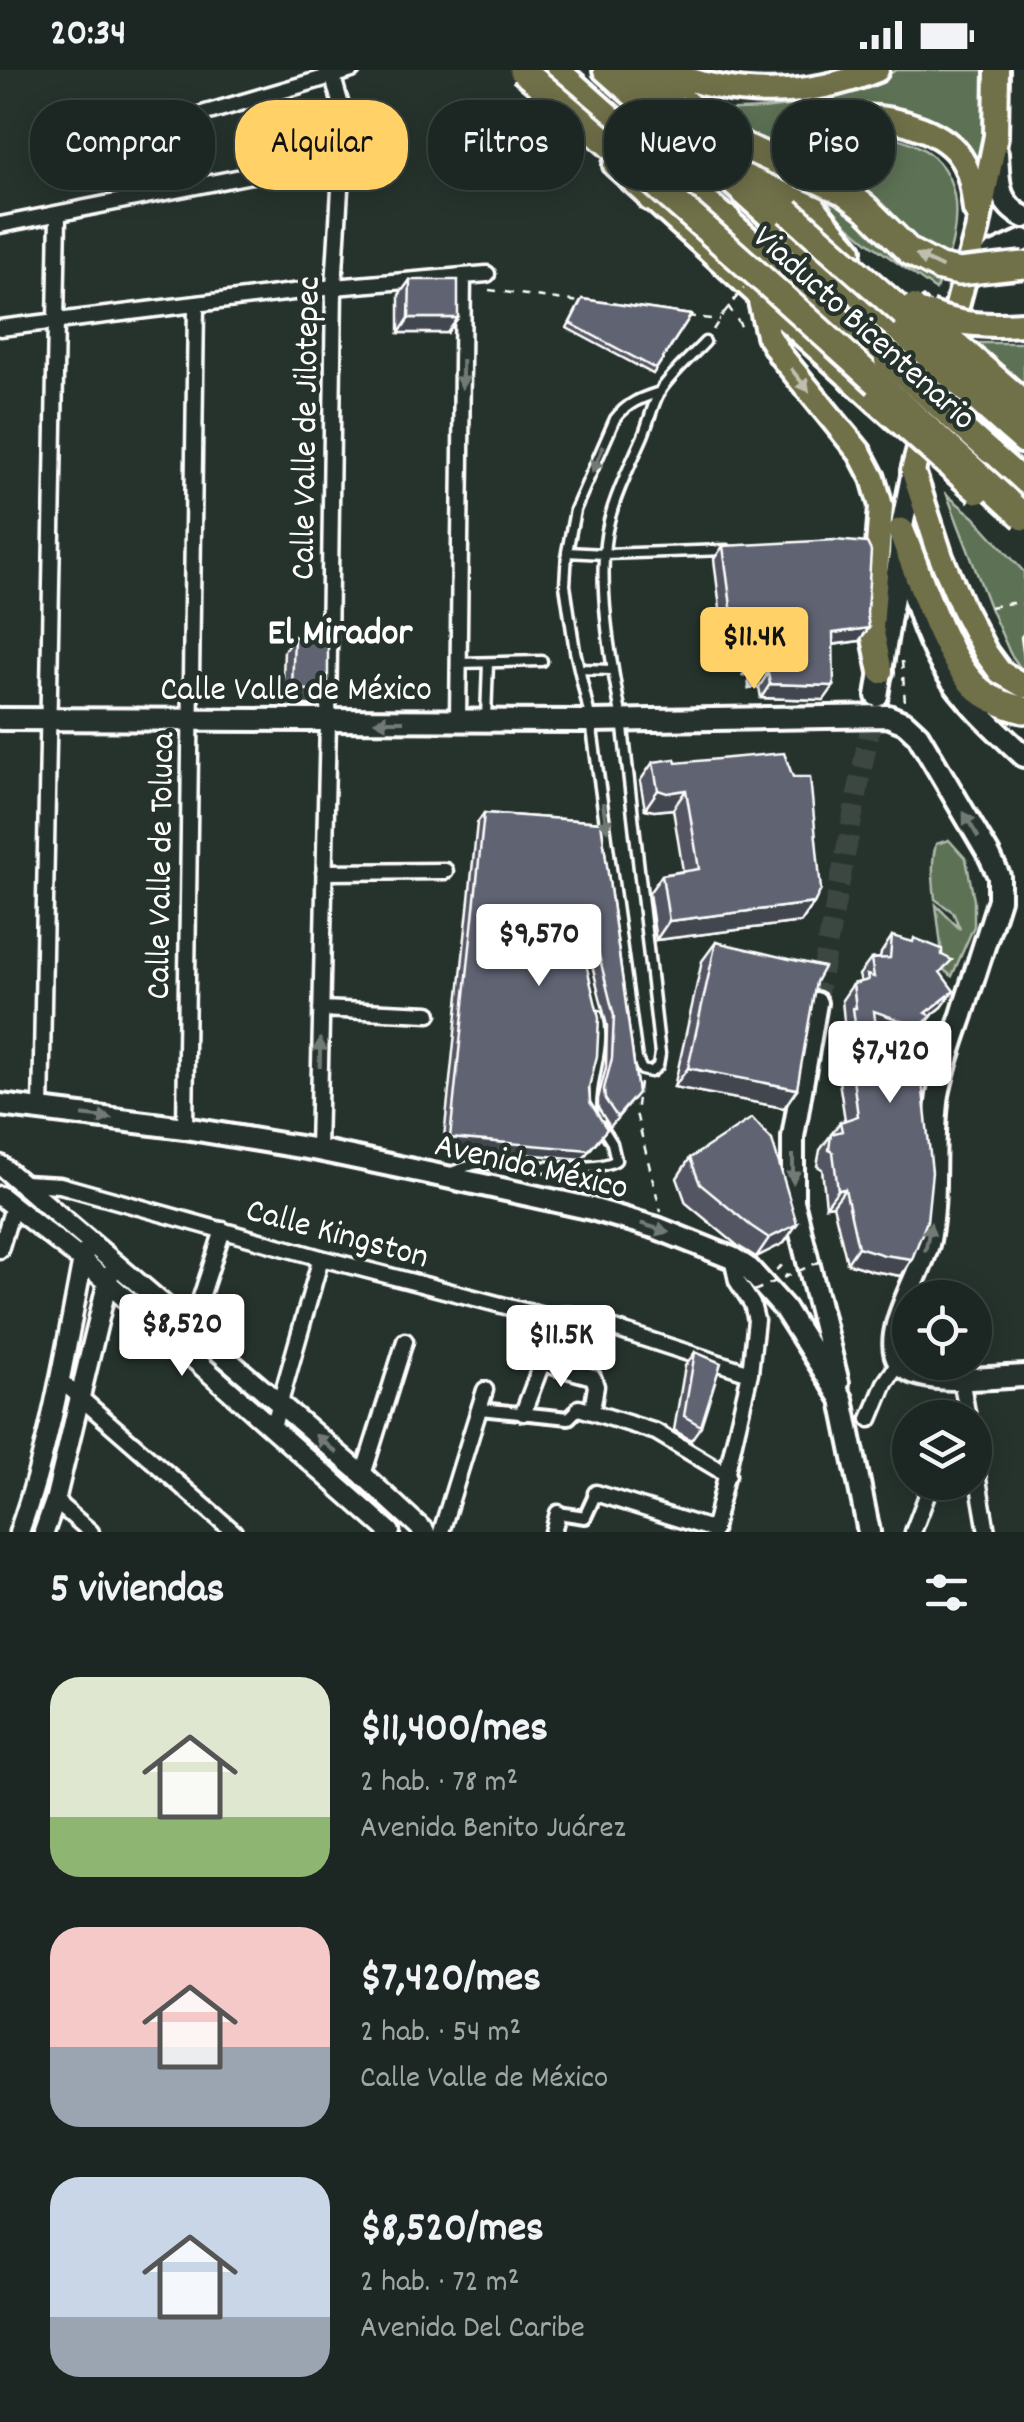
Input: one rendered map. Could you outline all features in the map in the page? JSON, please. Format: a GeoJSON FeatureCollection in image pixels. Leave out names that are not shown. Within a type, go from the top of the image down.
{"type":"FeatureCollection","features":[{"type":"Feature","properties":{"kind":"highway","name":"Viaducto Bicentenario"},"geometry":{"type":"LineString","coordinates":[[522,70],[632,162],[1024,517]]}},
{"type":"Feature","properties":{"kind":"highway"},"geometry":{"type":"LineString","coordinates":[[540,70],[1024,501]]}},
{"type":"Feature","properties":{"kind":"highway","name":"Viaducto Bicentenario"},"geometry":{"type":"LineString","coordinates":[[628,70],[662,100]]}},
{"type":"Feature","properties":{"kind":"highway"},"geometry":{"type":"LineString","coordinates":[[752,150],[846,192],[910,252],[940,268],[958,272],[1024,265]]}},
{"type":"Feature","properties":{"kind":"highway","name":"Viaducto Bicentenario"},"geometry":{"type":"LineString","coordinates":[[752,182],[1019,430]]}},
{"type":"Feature","properties":{"kind":"highway"},"geometry":{"type":"LineString","coordinates":[[652,198],[727,219]]}},
{"type":"Feature","properties":{"kind":"highway"},"geometry":{"type":"LineString","coordinates":[[901,542],[964,673],[984,694],[1024,710]]}},
{"type":"Feature","properties":{"kind":"main road"},"geometry":{"type":"LineString","coordinates":[[507,70],[755,286],[1024,532]]}},
{"type":"Feature","properties":{"kind":"main road"},"geometry":{"type":"LineString","coordinates":[[558,70],[1024,482]]}},
{"type":"Feature","properties":{"kind":"main road"},"geometry":{"type":"LineString","coordinates":[[605,70],[902,334],[1019,430]]}},
{"type":"Feature","properties":{"kind":"main road"},"geometry":{"type":"LineString","coordinates":[[652,70],[1024,402]]}},
{"type":"Feature","properties":{"kind":"main road"},"geometry":{"type":"LineString","coordinates":[[664,70],[736,90],[775,93],[816,90],[877,70]]}},
{"type":"Feature","properties":{"kind":"main road"},"geometry":{"type":"LineString","coordinates":[[997,70],[1000,193],[1010,209],[1024,218]]}},
{"type":"Feature","properties":{"kind":"main road"},"geometry":{"type":"LineString","coordinates":[[895,120],[922,128],[948,143],[961,158],[974,195],[978,231]]}},
{"type":"Feature","properties":{"kind":"main road"},"geometry":{"type":"LineString","coordinates":[[877,696],[913,471],[978,231],[996,136]]}},
{"type":"Feature","properties":{"kind":"main road"},"geometry":{"type":"LineString","coordinates":[[805,190],[850,250]]}},
{"type":"Feature","properties":{"kind":"main road"},"geometry":{"type":"LineString","coordinates":[[961,286],[993,254],[1024,240]]}},
{"type":"Feature","properties":{"kind":"main road"},"geometry":{"type":"LineString","coordinates":[[755,286],[768,335],[860,453],[872,478],[881,506],[872,628],[881,672]]}},
{"type":"Feature","properties":{"kind":"main road"},"geometry":{"type":"LineString","coordinates":[[912,305],[950,322],[1024,324]]}},
{"type":"Feature","properties":{"kind":"main road"},"geometry":{"type":"LineString","coordinates":[[913,471],[963,609],[1000,672],[1024,686]]}},
{"type":"Feature","properties":{"kind":"main road"},"geometry":{"type":"LineString","coordinates":[[901,542],[925,632],[942,666],[971,703],[1024,756]]}},
{"type":"Feature","properties":{"kind":"main road"},"geometry":{"type":"LineString","coordinates":[[896,719],[918,735],[990,856],[999,876],[1000,899],[944,1069],[936,1124],[929,1241],[914,1280]]}},
{"type":"Feature","properties":{"kind":"main road","name":"Calle Valle de México"},"geometry":{"type":"LineString","coordinates":[[0,720],[896,719]]}},
{"type":"Feature","properties":{"kind":"main road"},"geometry":{"type":"LineString","coordinates":[[816,1003],[793,1136],[792,1201],[842,1399]]}},
{"type":"Feature","properties":{"kind":"main road","name":"Avenida México"},"geometry":{"type":"LineString","coordinates":[[5,1111],[41,1110],[318,1150],[588,1208],[657,1228],[732,1258],[749,1269],[784,1308],[842,1399],[869,1532]]}},
{"type":"Feature","properties":{"kind":"main road"},"geometry":{"type":"LineString","coordinates":[[992,1377],[1024,1376]]}},
{"type":"Feature","properties":{"kind":"street"},"geometry":{"type":"LineString","coordinates":[[215,109],[352,70]]}},
{"type":"Feature","properties":{"kind":"street","name":"Calle Valle de Jilotepec"},"geometry":{"type":"LineString","coordinates":[[332,73],[340,100]]}},
{"type":"Feature","properties":{"kind":"street"},"geometry":{"type":"LineString","coordinates":[[0,226],[235,179]]}},
{"type":"Feature","properties":{"kind":"street","name":"Calle Valle de Jilotepec"},"geometry":{"type":"LineString","coordinates":[[318,1150],[334,287],[340,190]]}},
{"type":"Feature","properties":{"kind":"street"},"geometry":{"type":"LineString","coordinates":[[41,1110],[58,216]]}},
{"type":"Feature","properties":{"kind":"street"},"geometry":{"type":"LineString","coordinates":[[0,328],[334,287],[463,282],[487,274]]}},
{"type":"Feature","properties":{"kind":"street"},"geometry":{"type":"LineString","coordinates":[[458,720],[463,282]]}},
{"type":"Feature","properties":{"kind":"street","name":"Calle Valle de Toluca"},"geometry":{"type":"LineString","coordinates":[[185,1128],[196,304]]}},
{"type":"Feature","properties":{"kind":"street"},"geometry":{"type":"LineString","coordinates":[[324,872],[446,871]]}},
{"type":"Feature","properties":{"kind":"street"},"geometry":{"type":"LineString","coordinates":[[321,1009],[429,1014]]}},
{"type":"Feature","properties":{"kind":"street"},"geometry":{"type":"LineString","coordinates":[[0,1165],[425,1532]]}},
{"type":"Feature","properties":{"kind":"street","name":"Calle Kingston"},"geometry":{"type":"LineString","coordinates":[[24,1183],[60,1185],[555,1318],[572,1315],[750,1373]]}},
{"type":"Feature","properties":{"kind":"street"},"geometry":{"type":"LineString","coordinates":[[0,1250],[7,1201]]}},
{"type":"Feature","properties":{"kind":"street"},"geometry":{"type":"LineString","coordinates":[[7,1201],[83,1261],[390,1532]]}},
{"type":"Feature","properties":{"kind":"street"},"geometry":{"type":"LineString","coordinates":[[191,1328],[222,1230]]}},
{"type":"Feature","properties":{"kind":"street"},"geometry":{"type":"LineString","coordinates":[[18,1532],[33,1492],[60,1380],[87,1239]]}},
{"type":"Feature","properties":{"kind":"street"},"geometry":{"type":"LineString","coordinates":[[273,1428],[321,1258]]}},
{"type":"Feature","properties":{"kind":"street"},"geometry":{"type":"LineString","coordinates":[[553,1532],[558,1513],[585,1518],[596,1493],[714,1531],[750,1373],[756,1320],[752,1304],[737,1281],[732,1258]]}},
{"type":"Feature","properties":{"kind":"street"},"geometry":{"type":"LineString","coordinates":[[44,1532],[81,1399],[112,1260]]}},
{"type":"Feature","properties":{"kind":"street"},"geometry":{"type":"LineString","coordinates":[[524,1413],[555,1318]]}},
{"type":"Feature","properties":{"kind":"street"},"geometry":{"type":"LineString","coordinates":[[363,1475],[404,1341]]}},
{"type":"Feature","properties":{"kind":"street"},"geometry":{"type":"LineString","coordinates":[[480,1409],[570,1418],[586,1409],[596,1386],[593,1378],[542,1363]]}},
{"type":"Feature","properties":{"kind":"street"},"geometry":{"type":"LineString","coordinates":[[870,1419],[892,1373]]}},
{"type":"Feature","properties":{"kind":"street"},"geometry":{"type":"LineString","coordinates":[[60,1380],[234,1532]]}},
{"type":"Feature","properties":{"kind":"street"},"geometry":{"type":"LineString","coordinates":[[441,1532],[486,1390]]}},
{"type":"Feature","properties":{"kind":"street"},"geometry":{"type":"LineString","coordinates":[[586,1409],[656,1432],[728,1475]]}},
{"type":"Feature","properties":{"kind":"street"},"geometry":{"type":"LineString","coordinates":[[912,1532],[925,1500]]}},
{"type":"Feature","properties":{"kind":"street"},"geometry":{"type":"LineString","coordinates":[[981,1500],[986,1532]]}},
{"type":"Feature","properties":{"kind":"street"},"geometry":{"type":"LineString","coordinates":[[55,1502],[90,1532]]}},
{"type":"Feature","properties":{"kind":"lane"},"geometry":{"type":"LineString","coordinates":[[660,392],[624,407],[615,419],[575,510],[566,585],[591,720],[637,1059],[642,1070],[651,1072],[658,1066],[660,1054],[622,719],[612,670],[604,554],[614,504],[660,392],[705,342]]}},
{"type":"Feature","properties":{"kind":"lane"},"geometry":{"type":"LineString","coordinates":[[567,552],[740,550]]}},
{"type":"Feature","properties":{"kind":"lane"},"geometry":{"type":"LineString","coordinates":[[459,663],[542,661]]}},
{"type":"Feature","properties":{"kind":"lane"},"geometry":{"type":"LineString","coordinates":[[486,720],[488,662]]}},
{"type":"Feature","properties":{"kind":"lane"},"geometry":{"type":"LineString","coordinates":[[580,669],[612,670]]}},
{"type":"Feature","properties":{"kind":"lane"},"geometry":{"type":"LineString","coordinates":[[442,1176],[476,1164],[583,1166],[611,1165],[616,1160],[612,1143],[591,1110],[600,1048],[596,1012]]}},
{"type":"Feature","properties":{"kind":"path"},"geometry":{"type":"LineString","coordinates":[[764,265],[788,238]]}},
{"type":"Feature","properties":{"kind":"path"},"geometry":{"type":"LineString","coordinates":[[463,282],[582,302]]}},
{"type":"Feature","properties":{"kind":"path"},"geometry":{"type":"LineString","coordinates":[[705,342],[728,306],[755,286]]}},
{"type":"Feature","properties":{"kind":"path"},"geometry":{"type":"LineString","coordinates":[[728,306],[743,330]]}},
{"type":"Feature","properties":{"kind":"path"},"geometry":{"type":"LineString","coordinates":[[680,315],[720,320]]}},
{"type":"Feature","properties":{"kind":"path"},"geometry":{"type":"LineString","coordinates":[[990,607],[1024,604]]}},
{"type":"Feature","properties":{"kind":"path"},"geometry":{"type":"LineString","coordinates":[[886,631],[900,642],[906,686],[896,719]]}},
{"type":"Feature","properties":{"kind":"path"},"geometry":{"type":"LineString","coordinates":[[642,1070],[636,1113],[662,1209],[657,1228]]}},
{"type":"Feature","properties":{"kind":"path"},"geometry":{"type":"LineString","coordinates":[[754,1292],[819,1262]]}},
{"type":"Feature","properties":{"kind":"path"},"geometry":{"type":"LineString","coordinates":[[781,1266],[787,1277]]}},
{"type":"Feature","properties":{"kind":"green space"},"geometry":{"type":"Polygon","coordinates":[[[896,70],[992,70],[991,116],[981,171],[895,111],[895,100],[814,100],[881,79],[896,70]]]}},
{"type":"Feature","properties":{"kind":"green space"},"geometry":{"type":"Polygon","coordinates":[[[772,107],[772,168],[752,151],[752,109],[772,107]]]}},
{"type":"Feature","properties":{"kind":"green space"},"geometry":{"type":"Polygon","coordinates":[[[895,138],[933,156],[953,189],[955,211],[952,245],[936,290],[868,242],[816,199],[814,190],[895,190],[895,138]]]}},
{"type":"Feature","properties":{"kind":"green space"},"geometry":{"type":"Polygon","coordinates":[[[966,343],[1024,343],[1024,386],[966,343]]]}},
{"type":"Feature","properties":{"kind":"green space"},"geometry":{"type":"Polygon","coordinates":[[[947,495],[974,517],[1024,572],[1024,673],[1010,653],[991,610],[947,495]]]}},
{"type":"Feature","properties":{"kind":"green space"},"geometry":{"type":"Polygon","coordinates":[[[949,840],[966,859],[974,900],[974,926],[952,976],[944,970],[936,905],[960,929],[953,912],[935,899],[933,871],[936,844],[949,840]]]}},
{"type":"Feature","properties":{"kind":"building"},"geometry":{"type":"Polygon","coordinates":[[[410,280],[458,280],[458,318],[409,318],[410,280]]]}},
{"type":"Feature","properties":{"kind":"building"},"geometry":{"type":"Polygon","coordinates":[[[582,299],[691,315],[656,369],[570,323],[582,299]]]}},
{"type":"Feature","properties":{"kind":"building"},"geometry":{"type":"Polygon","coordinates":[[[835,540],[867,543],[871,551],[869,628],[833,633],[834,686],[770,684],[768,673],[758,674],[753,652],[737,652],[723,546],[835,540]]]}},
{"type":"Feature","properties":{"kind":"building"},"geometry":{"type":"Polygon","coordinates":[[[294,637],[328,637],[328,691],[292,689],[294,637]]]}},
{"type":"Feature","properties":{"kind":"building"},"geometry":{"type":"Polygon","coordinates":[[[784,753],[793,777],[810,777],[821,890],[814,903],[669,921],[662,875],[699,869],[686,790],[658,790],[653,762],[784,753]]]}},
{"type":"Feature","properties":{"kind":"building"},"geometry":{"type":"Polygon","coordinates":[[[484,813],[601,822],[638,1093],[617,1117],[605,1099],[614,1016],[596,943],[586,938],[582,947],[599,1018],[590,1102],[607,1129],[589,1150],[450,1138],[484,813]]]}},
{"type":"Feature","properties":{"kind":"building"},"geometry":{"type":"Polygon","coordinates":[[[892,936],[913,942],[914,938],[942,949],[942,955],[952,960],[940,972],[954,991],[926,1013],[932,1016],[919,1027],[874,1011],[880,1060],[919,1054],[932,1172],[927,1221],[912,1259],[858,1247],[845,1189],[838,1190],[833,1152],[829,1150],[831,1134],[842,1131],[840,1122],[858,1116],[851,1064],[860,1063],[853,984],[868,980],[867,975],[874,977],[871,959],[890,958],[892,936]]]}},
{"type":"Feature","properties":{"kind":"building"},"geometry":{"type":"Polygon","coordinates":[[[716,942],[824,967],[816,982],[797,1089],[688,1068],[716,942]]]}},
{"type":"Feature","properties":{"kind":"building"},"geometry":{"type":"Polygon","coordinates":[[[752,1118],[772,1140],[797,1224],[769,1238],[700,1184],[690,1158],[752,1118]]]}},
{"type":"Feature","properties":{"kind":"building"},"geometry":{"type":"Polygon","coordinates":[[[695,1352],[721,1363],[701,1426],[684,1416],[695,1352]]]}},
{"type":"Feature","properties":{"kind":"tunnel"},"geometry":{"type":"LineString","coordinates":[[816,1003],[875,703]]}},
{"type":"Feature","properties":{"kind":"district","name":"El Mirador"},"geometry":{"type":"Point","coordinates":[340,630]}}]}
